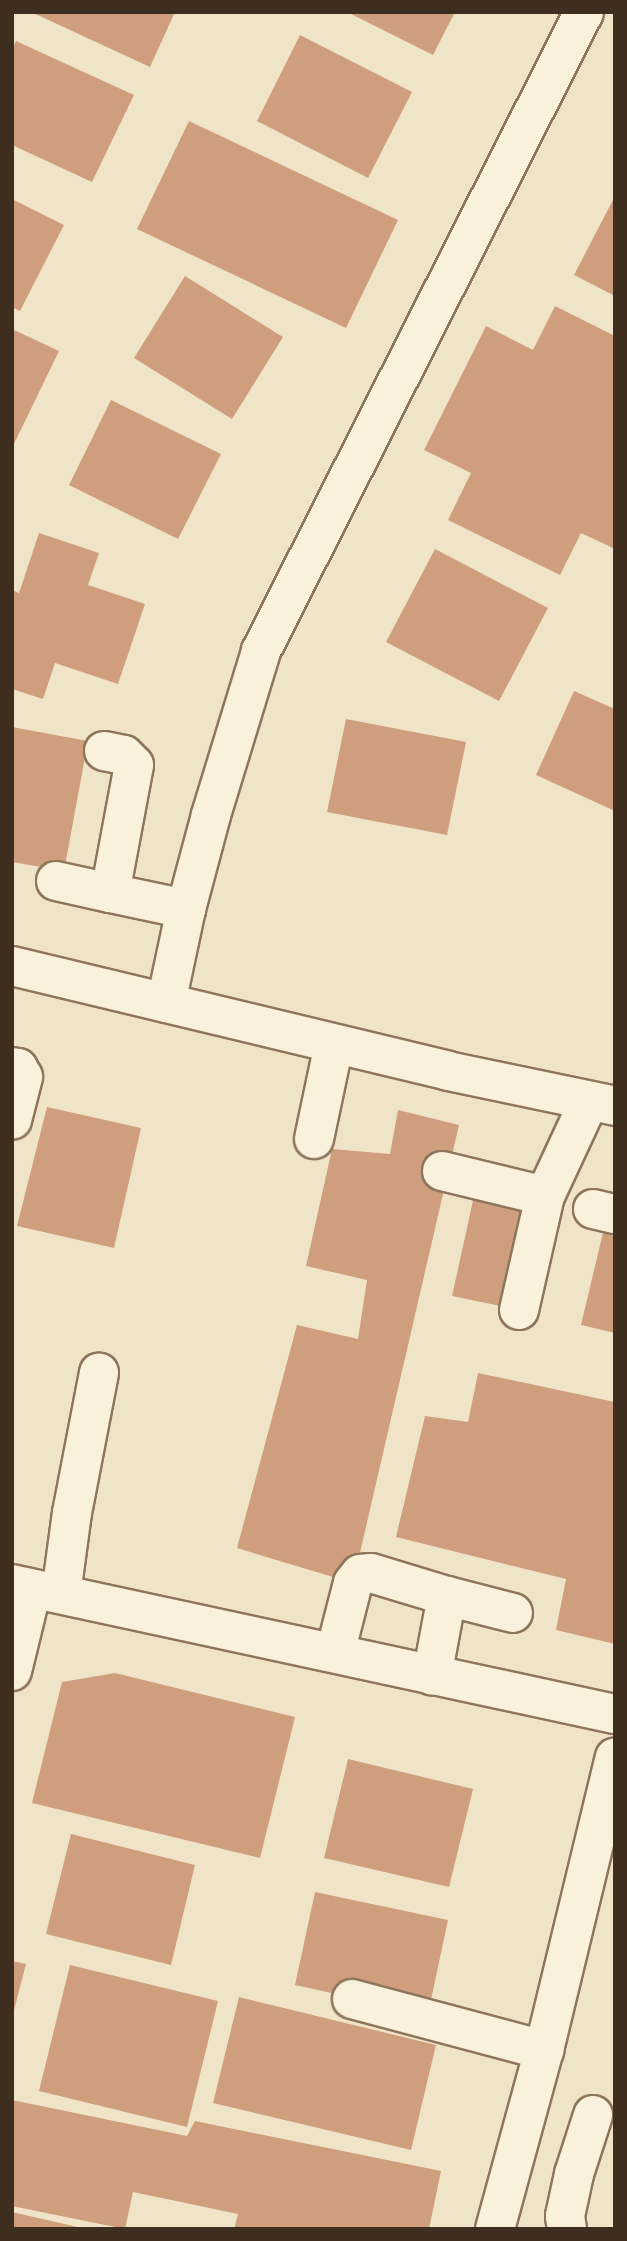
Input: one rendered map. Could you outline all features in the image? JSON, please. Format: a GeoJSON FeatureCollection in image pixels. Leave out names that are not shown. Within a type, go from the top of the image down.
{"type":"FeatureCollection","features":[{"type":"Feature","properties":{"kind":"street"},"geometry":{"type":"LineString","coordinates":[[166,1003],[186,909],[261,651],[584,12]]}},
{"type":"Feature","properties":{"kind":"street"},"geometry":{"type":"LineString","coordinates":[[104,751],[124,755],[134,765],[110,893]]}},
{"type":"Feature","properties":{"kind":"street"},"geometry":{"type":"LineString","coordinates":[[56,881],[186,909]]}},
{"type":"Feature","properties":{"kind":"street"},"geometry":{"type":"LineString","coordinates":[[12,966],[334,1044],[602,1104],[545,1196],[519,1310]]}},
{"type":"Feature","properties":{"kind":"street"},"geometry":{"type":"LineString","coordinates":[[314,1139],[334,1044]]}},
{"type":"Feature","properties":{"kind":"street"},"geometry":{"type":"LineString","coordinates":[[12,1066],[18,1068],[23,1077],[12,1120]]}},
{"type":"Feature","properties":{"kind":"street"},"geometry":{"type":"LineString","coordinates":[[442,1171],[545,1196]]}},
{"type":"Feature","properties":{"kind":"street"},"geometry":{"type":"LineString","coordinates":[[12,1671],[35,1589],[72,1513],[99,1373]]}},
{"type":"Feature","properties":{"kind":"street"},"geometry":{"type":"LineString","coordinates":[[335,1653],[350,1591],[360,1574],[371,1573],[513,1613]]}},
{"type":"Feature","properties":{"kind":"street"},"geometry":{"type":"LineString","coordinates":[[35,1589],[615,1714]]}},
{"type":"Feature","properties":{"kind":"street"},"geometry":{"type":"LineString","coordinates":[[432,1676],[447,1596]]}},
{"type":"Feature","properties":{"kind":"street"},"geometry":{"type":"LineString","coordinates":[[495,2229],[544,2050],[615,1757]]}},
{"type":"Feature","properties":{"kind":"street"},"geometry":{"type":"LineString","coordinates":[[352,1999],[544,2050]]}},
{"type":"Feature","properties":{"kind":"street"},"geometry":{"type":"LineString","coordinates":[[567,2229],[565,2216],[574,2174],[593,2115]]}},
{"type":"Feature","properties":{"kind":"building"},"geometry":{"type":"Polygon","coordinates":[[[31,12],[175,12],[150,67],[31,12]]]}},
{"type":"Feature","properties":{"kind":"building"},"geometry":{"type":"Polygon","coordinates":[[[347,12],[455,12],[433,55],[347,12]]]}},
{"type":"Feature","properties":{"kind":"building"},"geometry":{"type":"Polygon","coordinates":[[[300,35],[412,92],[368,178],[257,121],[300,35]]]}},
{"type":"Feature","properties":{"kind":"building"},"geometry":{"type":"Polygon","coordinates":[[[16,41],[134,95],[92,182],[12,145],[12,50],[16,41]]]}},
{"type":"Feature","properties":{"kind":"building"},"geometry":{"type":"Polygon","coordinates":[[[189,121],[398,220],[346,328],[137,229],[189,121]]]}},
{"type":"Feature","properties":{"kind":"building"},"geometry":{"type":"Polygon","coordinates":[[[615,196],[615,296],[574,275],[615,196]]]}},
{"type":"Feature","properties":{"kind":"building"},"geometry":{"type":"Polygon","coordinates":[[[12,199],[64,225],[20,311],[12,307],[12,199]]]}},
{"type":"Feature","properties":{"kind":"building"},"geometry":{"type":"Polygon","coordinates":[[[185,276],[283,337],[232,419],[134,358],[185,276]]]}},
{"type":"Feature","properties":{"kind":"building"},"geometry":{"type":"Polygon","coordinates":[[[555,306],[615,336],[615,549],[581,533],[560,575],[448,520],[471,473],[424,450],[486,326],[533,350],[555,306]]]}},
{"type":"Feature","properties":{"kind":"building"},"geometry":{"type":"Polygon","coordinates":[[[12,329],[59,351],[12,448],[12,329]]]}},
{"type":"Feature","properties":{"kind":"building"},"geometry":{"type":"Polygon","coordinates":[[[111,400],[221,454],[178,539],[69,485],[111,400]]]}},
{"type":"Feature","properties":{"kind":"building"},"geometry":{"type":"Polygon","coordinates":[[[39,533],[99,553],[88,585],[145,604],[118,684],[55,663],[43,699],[12,689],[12,590],[19,593],[39,533]]]}},
{"type":"Feature","properties":{"kind":"building"},"geometry":{"type":"Polygon","coordinates":[[[435,549],[548,608],[499,701],[386,642],[435,549]]]}},
{"type":"Feature","properties":{"kind":"building"},"geometry":{"type":"Polygon","coordinates":[[[574,691],[615,709],[615,811],[536,775],[574,691]]]}},
{"type":"Feature","properties":{"kind":"building"},"geometry":{"type":"Polygon","coordinates":[[[346,719],[466,742],[447,835],[327,812],[346,719]]]}},
{"type":"Feature","properties":{"kind":"building"},"geometry":{"type":"Polygon","coordinates":[[[12,727],[88,741],[64,871],[12,862],[12,727]]]}},
{"type":"Feature","properties":{"kind":"building"},"geometry":{"type":"Polygon","coordinates":[[[47,1107],[141,1128],[114,1248],[17,1226],[47,1107]]]}},
{"type":"Feature","properties":{"kind":"building"},"geometry":{"type":"Polygon","coordinates":[[[398,1110],[459,1125],[353,1583],[237,1548],[297,1325],[358,1339],[367,1280],[306,1266],[332,1149],[390,1154],[398,1110]]]}},
{"type":"Feature","properties":{"kind":"building"},"geometry":{"type":"Polygon","coordinates":[[[476,1187],[538,1201],[515,1309],[452,1296],[476,1187]]]}},
{"type":"Feature","properties":{"kind":"building"},"geometry":{"type":"Polygon","coordinates":[[[606,1220],[615,1221],[615,1333],[581,1325],[606,1220]]]}},
{"type":"Feature","properties":{"kind":"building"},"geometry":{"type":"Polygon","coordinates":[[[478,1373],[615,1402],[615,1644],[556,1630],[566,1579],[396,1537],[425,1416],[468,1422],[478,1373]]]}},
{"type":"Feature","properties":{"kind":"building"},"geometry":{"type":"Polygon","coordinates":[[[115,1673],[295,1717],[260,1858],[32,1803],[62,1682],[115,1673]]]}},
{"type":"Feature","properties":{"kind":"building"},"geometry":{"type":"Polygon","coordinates":[[[348,1759],[473,1789],[449,1887],[324,1858],[348,1759]]]}},
{"type":"Feature","properties":{"kind":"building"},"geometry":{"type":"Polygon","coordinates":[[[71,1834],[195,1865],[171,1965],[46,1934],[71,1834]]]}},
{"type":"Feature","properties":{"kind":"building"},"geometry":{"type":"Polygon","coordinates":[[[315,1892],[448,1920],[428,2014],[295,1985],[315,1892]]]}},
{"type":"Feature","properties":{"kind":"building"},"geometry":{"type":"Polygon","coordinates":[[[12,1961],[26,1964],[13,2014],[12,2014],[12,1961]]]}},
{"type":"Feature","properties":{"kind":"building"},"geometry":{"type":"Polygon","coordinates":[[[70,1965],[218,2001],[187,2127],[39,2091],[70,1965]]]}},
{"type":"Feature","properties":{"kind":"building"},"geometry":{"type":"Polygon","coordinates":[[[239,1997],[436,2045],[411,2150],[213,2103],[239,1997]]]}},
{"type":"Feature","properties":{"kind":"building"},"geometry":{"type":"Polygon","coordinates":[[[12,2100],[187,2136],[195,2121],[441,2171],[429,2229],[234,2229],[238,2214],[133,2192],[125,2229],[12,2206],[12,2100]]]}},
{"type":"Feature","properties":{"kind":"building"},"geometry":{"type":"Polygon","coordinates":[[[12,2212],[82,2228],[82,2229],[12,2229],[12,2212]]]}}]}
